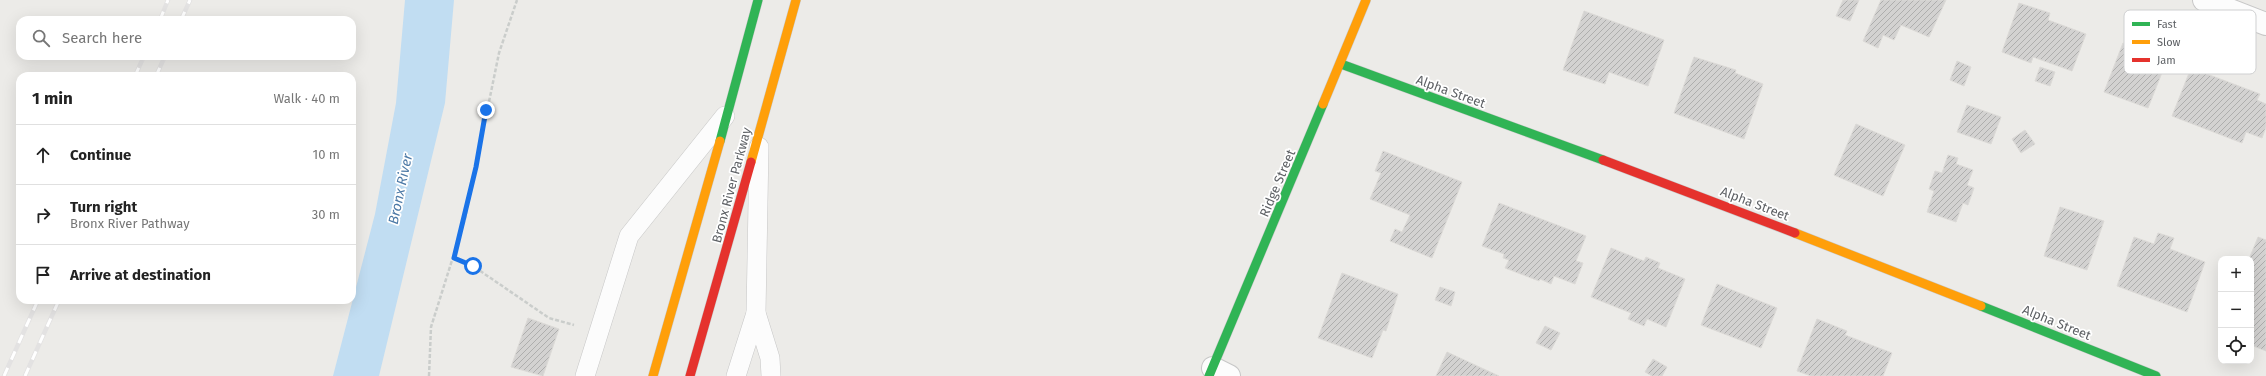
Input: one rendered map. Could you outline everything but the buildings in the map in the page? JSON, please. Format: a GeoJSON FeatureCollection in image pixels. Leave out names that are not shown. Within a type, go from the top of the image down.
{"type":"FeatureCollection","features":[{"type":"Feature","properties":{"kind":"main road","name":"Bronx River Parkway"},"geometry":{"type":"LineString","coordinates":[[653,376],[680,290],[725,115],[758,0]]}},
{"type":"Feature","properties":{"kind":"main road","name":"Bronx River Parkway"},"geometry":{"type":"LineString","coordinates":[[690,376],[796,0]]}},
{"type":"Feature","properties":{"kind":"main road","name":"Ridge Street"},"geometry":{"type":"LineString","coordinates":[[1217,373],[1366,0]]}},
{"type":"Feature","properties":{"kind":"main road","name":"Alpha Street"},"geometry":{"type":"LineString","coordinates":[[1341,64],[1723,204],[2156,376]]}},
{"type":"Feature","properties":{"kind":"street"},"geometry":{"type":"LineString","coordinates":[[2204,0],[2230,10]]}},
{"type":"Feature","properties":{"kind":"street"},"geometry":{"type":"LineString","coordinates":[[2256,20],[2266,24]]}},
{"type":"Feature","properties":{"kind":"lane"},"geometry":{"type":"LineString","coordinates":[[586,376],[629,236],[725,115]]}},
{"type":"Feature","properties":{"kind":"lane"},"geometry":{"type":"LineString","coordinates":[[736,376],[756,313],[760,127]]}},
{"type":"Feature","properties":{"kind":"lane"},"geometry":{"type":"LineString","coordinates":[[756,313],[770,358],[771,376]]}},
{"type":"Feature","properties":{"kind":"path"},"geometry":{"type":"LineString","coordinates":[[428,376],[431,327],[454,258],[475,174],[486,110],[499,54],[517,0]]}},
{"type":"Feature","properties":{"kind":"path"},"geometry":{"type":"LineString","coordinates":[[454,258],[473,266],[549,318],[599,332]]}},
{"type":"Feature","properties":{"kind":"water","name":"Bronx River"},"geometry":{"type":"Polygon","coordinates":[[[405,0],[454,0],[445,103],[379,376],[333,376],[352,304],[356,304],[356,287],[375,214],[396,103],[405,0]]]}},
{"type":"Feature","properties":{"kind":"railway"},"geometry":{"type":"LineString","coordinates":[[162,16],[168,0]]}},
{"type":"Feature","properties":{"kind":"railway"},"geometry":{"type":"LineString","coordinates":[[183,16],[190,0]]}},
{"type":"Feature","properties":{"kind":"railway"},"geometry":{"type":"LineString","coordinates":[[137,72],[142,60]]}},
{"type":"Feature","properties":{"kind":"railway"},"geometry":{"type":"LineString","coordinates":[[158,72],[163,60]]}},
{"type":"Feature","properties":{"kind":"railway"},"geometry":{"type":"LineString","coordinates":[[4,376],[36,304]]}},
{"type":"Feature","properties":{"kind":"railway"},"geometry":{"type":"LineString","coordinates":[[25,376],[57,304]]}},
{"type":"Feature","properties":{"kind":"traffic: fast"},"geometry":{"type":"LineString","coordinates":[[720,141],[758,0]]}},
{"type":"Feature","properties":{"kind":"traffic: fast"},"geometry":{"type":"LineString","coordinates":[[1341,64],[1603,160]]}},
{"type":"Feature","properties":{"kind":"traffic: fast"},"geometry":{"type":"LineString","coordinates":[[1209,376],[1323,104]]}},
{"type":"Feature","properties":{"kind":"traffic: fast"},"geometry":{"type":"LineString","coordinates":[[1981,306],[2156,376]]}},
{"type":"Feature","properties":{"kind":"traffic: slow"},"geometry":{"type":"LineString","coordinates":[[751,162],[796,0]]}},
{"type":"Feature","properties":{"kind":"traffic: slow"},"geometry":{"type":"LineString","coordinates":[[1323,104],[1366,0]]}},
{"type":"Feature","properties":{"kind":"traffic: slow"},"geometry":{"type":"LineString","coordinates":[[653,376],[720,141]]}},
{"type":"Feature","properties":{"kind":"traffic: slow"},"geometry":{"type":"LineString","coordinates":[[1795,233],[1981,306]]}},
{"type":"Feature","properties":{"kind":"traffic: jam"},"geometry":{"type":"LineString","coordinates":[[1603,160],[1795,233]]}},
{"type":"Feature","properties":{"kind":"traffic: jam"},"geometry":{"type":"LineString","coordinates":[[690,376],[751,162]]}},
{"type":"Feature","properties":{"kind":"route"},"geometry":{"type":"LineString","coordinates":[[473,266],[454,258],[465,219],[486,110]]}}]}
